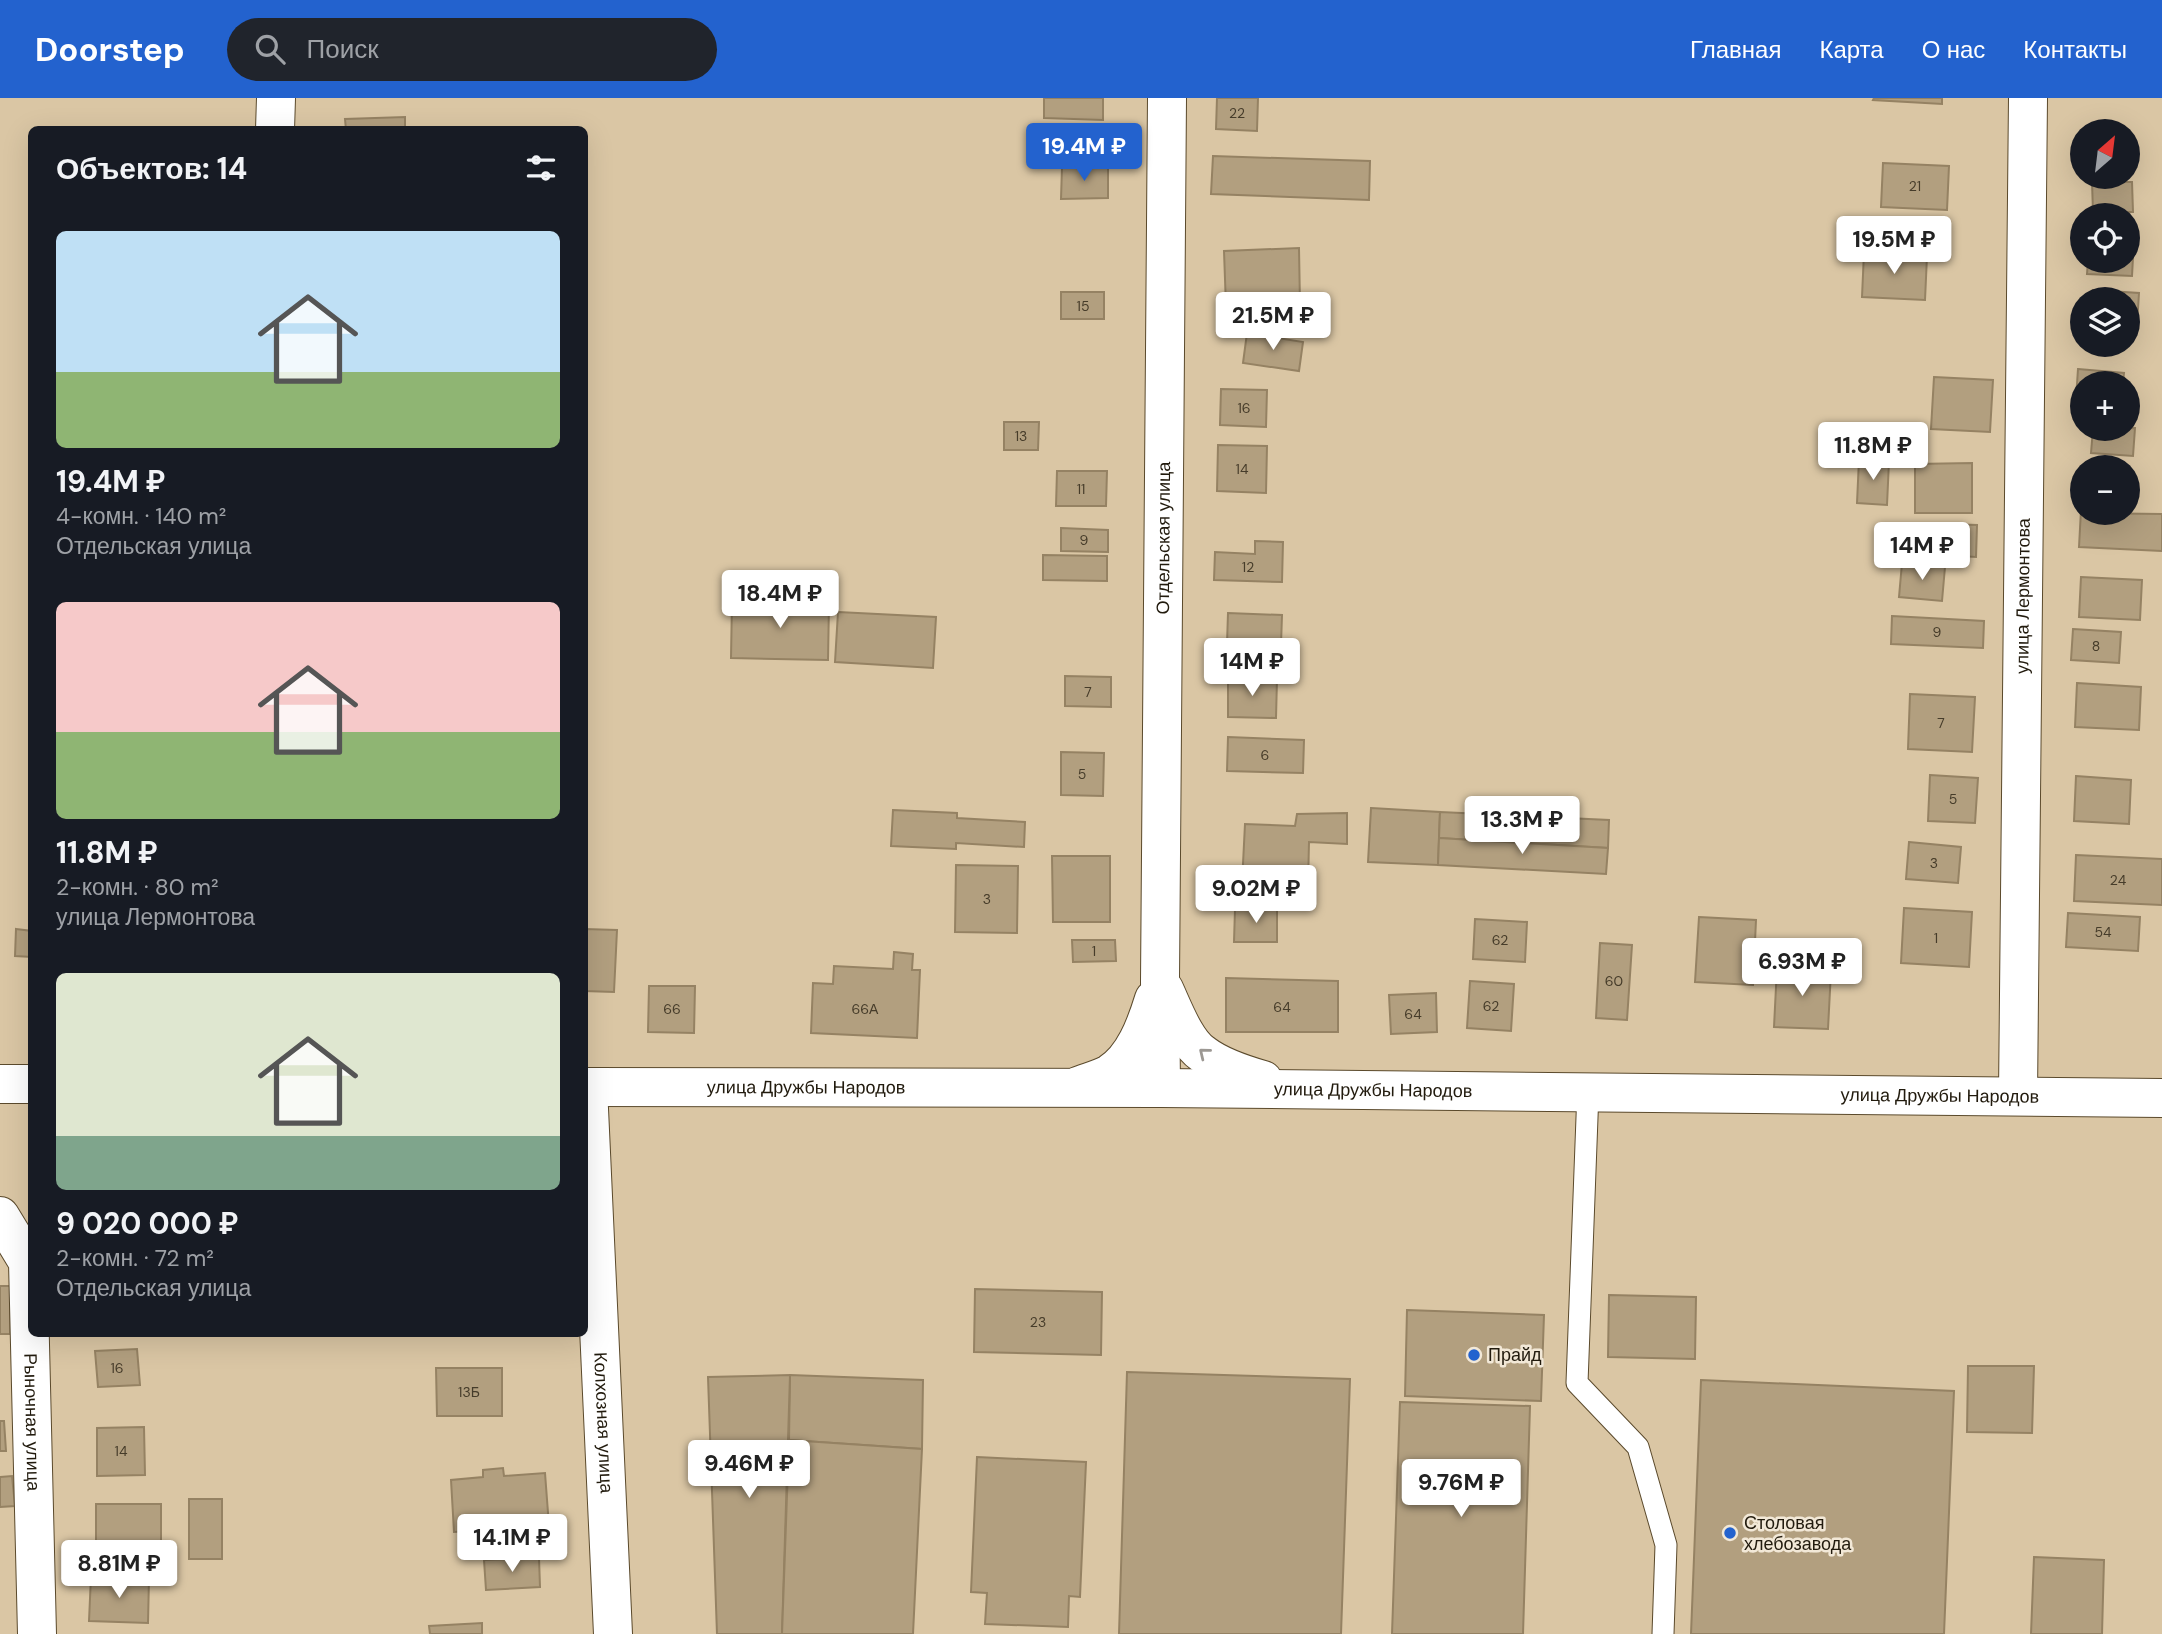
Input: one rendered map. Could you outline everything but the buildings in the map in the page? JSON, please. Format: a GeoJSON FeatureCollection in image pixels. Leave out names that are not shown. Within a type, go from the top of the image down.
{"type":"FeatureCollection","features":[{"type":"Feature","properties":{"kind":"street"},"geometry":{"type":"LineString","coordinates":[[275,126],[276,98]]}},
{"type":"Feature","properties":{"kind":"street","name":"Отдельская улица"},"geometry":{"type":"LineString","coordinates":[[1161,1088],[1167,98]]}},
{"type":"Feature","properties":{"kind":"street","name":"улица Лермонтова"},"geometry":{"type":"LineString","coordinates":[[2018,1095],[2028,98]]}},
{"type":"Feature","properties":{"kind":"street","name":"Отдельская улица"},"geometry":{"type":"LineString","coordinates":[[1073,1088],[1110,1073],[1130,1053],[1147,1022],[1160,981]]}},
{"type":"Feature","properties":{"kind":"street","name":"Отдельская улица"},"geometry":{"type":"LineString","coordinates":[[1160,981],[1181,1026],[1200,1053],[1233,1070],[1288,1089]]}},
{"type":"Feature","properties":{"kind":"street"},"geometry":{"type":"LineString","coordinates":[[0,1084],[28,1084]]}},
{"type":"Feature","properties":{"kind":"street","name":"улица Дружбы Народов"},"geometry":{"type":"LineString","coordinates":[[588,1087],[1161,1088],[2162,1097]]}},
{"type":"Feature","properties":{"kind":"street","name":"Колхозная улица"},"geometry":{"type":"LineString","coordinates":[[588,1128],[613,1634]]}},
{"type":"Feature","properties":{"kind":"street","name":"Рыночная улица"},"geometry":{"type":"LineString","coordinates":[[0,1216],[28,1262]]}},
{"type":"Feature","properties":{"kind":"street","name":"Рыночная улица"},"geometry":{"type":"LineString","coordinates":[[30,1337],[37,1634]]}},
{"type":"Feature","properties":{"kind":"lane"},"geometry":{"type":"LineString","coordinates":[[1588,1091],[1577,1384],[1638,1447],[1666,1545],[1663,1634]]}},
{"type":"Feature","properties":{"kind":"place","name":"Прайд"},"geometry":{"type":"Point","coordinates":[1474,1355]}},
{"type":"Feature","properties":{"kind":"place","name":"Столовая хлебозавода"},"geometry":{"type":"Point","coordinates":[1730,1533]}}]}
